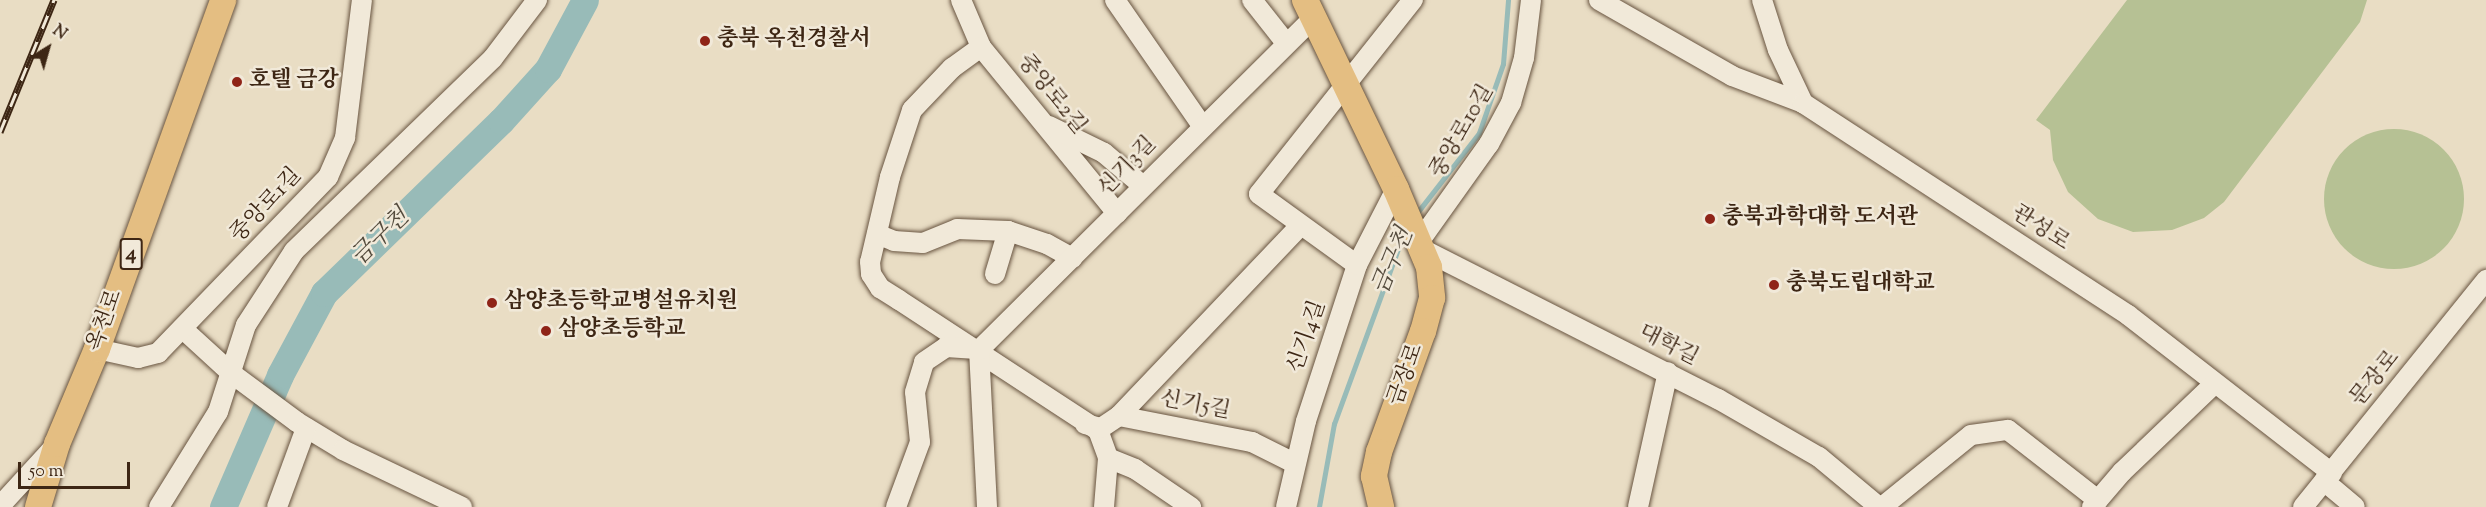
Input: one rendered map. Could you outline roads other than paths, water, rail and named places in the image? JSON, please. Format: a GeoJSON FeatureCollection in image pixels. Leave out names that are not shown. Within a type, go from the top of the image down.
{"type":"FeatureCollection","features":[{"type":"Feature","properties":{"kind":"main road","name":"옥천로"},"geometry":{"type":"LineString","coordinates":[[38,507],[57,444],[97,349],[223,0]]}},
{"type":"Feature","properties":{"kind":"main road"},"geometry":{"type":"LineString","coordinates":[[1309,9],[1398,193]]}},
{"type":"Feature","properties":{"kind":"main road","name":"금장로"},"geometry":{"type":"LineString","coordinates":[[1381,507],[1374,476],[1378,452],[1432,298],[1429,267],[1398,193]]}},
{"type":"Feature","properties":{"kind":"street","name":"중앙로1길"},"geometry":{"type":"LineString","coordinates":[[97,349],[138,358],[158,353],[184,330],[328,177],[345,138],[362,0]]}},
{"type":"Feature","properties":{"kind":"street"},"geometry":{"type":"LineString","coordinates":[[159,507],[218,412],[234,376],[246,326],[294,251],[493,58],[537,0]]}},
{"type":"Feature","properties":{"kind":"street","name":"중앙로2길"},"geometry":{"type":"LineString","coordinates":[[961,0],[981,48],[1117,213]]}},
{"type":"Feature","properties":{"kind":"street"},"geometry":{"type":"LineString","coordinates":[[1115,0],[1201,124]]}},
{"type":"Feature","properties":{"kind":"street"},"geometry":{"type":"LineString","coordinates":[[1252,0],[1286,43]]}},
{"type":"Feature","properties":{"kind":"street"},"geometry":{"type":"LineString","coordinates":[[1357,265],[1300,226],[1259,194],[1413,0]]}},
{"type":"Feature","properties":{"kind":"street","name":"중앙로10길"},"geometry":{"type":"LineString","coordinates":[[1421,246],[1489,144],[1511,103],[1524,58],[1531,0]]}},
{"type":"Feature","properties":{"kind":"street","name":"관성로"},"geometry":{"type":"LineString","coordinates":[[1599,0],[1627,8],[1732,76],[1803,103],[2128,315],[2328,477],[2355,507]]}},
{"type":"Feature","properties":{"kind":"street"},"geometry":{"type":"LineString","coordinates":[[1762,0],[1778,50],[1803,103]]}},
{"type":"Feature","properties":{"kind":"street","name":"신기3길"},"geometry":{"type":"LineString","coordinates":[[979,350],[1117,213],[1201,124],[1286,43],[1309,9]]}},
{"type":"Feature","properties":{"kind":"street"},"geometry":{"type":"LineString","coordinates":[[981,48],[952,68],[912,110],[877,234],[871,274],[880,288],[979,350],[1085,424],[1098,430],[1108,458],[1104,507]]}},
{"type":"Feature","properties":{"kind":"street"},"geometry":{"type":"LineString","coordinates":[[1043,123],[1104,153],[1143,186]]}},
{"type":"Feature","properties":{"kind":"street","name":"신기4길"},"geometry":{"type":"LineString","coordinates":[[1286,507],[1294,463],[1357,265],[1376,221],[1398,193]]}},
{"type":"Feature","properties":{"kind":"street"},"geometry":{"type":"LineString","coordinates":[[1085,424],[1101,428],[1119,416],[1300,226]]}},
{"type":"Feature","properties":{"kind":"street"},"geometry":{"type":"LineString","coordinates":[[877,234],[894,241],[923,243],[957,229],[1008,231],[1047,244],[1072,258]]}},
{"type":"Feature","properties":{"kind":"street"},"geometry":{"type":"LineString","coordinates":[[995,274],[1008,231]]}},
{"type":"Feature","properties":{"kind":"street","name":"대학길"},"geometry":{"type":"LineString","coordinates":[[1421,246],[1668,372],[1819,457],[1880,507]]}},
{"type":"Feature","properties":{"kind":"street","name":"문장로"},"geometry":{"type":"LineString","coordinates":[[2303,507],[2486,280]]}},
{"type":"Feature","properties":{"kind":"street"},"geometry":{"type":"LineString","coordinates":[[184,330],[234,376],[301,425],[462,507]]}},
{"type":"Feature","properties":{"kind":"street"},"geometry":{"type":"LineString","coordinates":[[896,507],[920,442],[915,392],[924,362],[946,347],[979,350]]}},
{"type":"Feature","properties":{"kind":"street"},"geometry":{"type":"LineString","coordinates":[[979,350],[987,507]]}},
{"type":"Feature","properties":{"kind":"street"},"geometry":{"type":"LineString","coordinates":[[1638,507],[1668,372]]}},
{"type":"Feature","properties":{"kind":"street"},"geometry":{"type":"LineString","coordinates":[[1880,507],[1971,435],[2008,430],[2095,503],[2122,472],[2214,384]]}},
{"type":"Feature","properties":{"kind":"street","name":"신기5길"},"geometry":{"type":"LineString","coordinates":[[1119,416],[1252,442],[1294,463]]}},
{"type":"Feature","properties":{"kind":"street"},"geometry":{"type":"LineString","coordinates":[[277,507],[301,425]]}},
{"type":"Feature","properties":{"kind":"street"},"geometry":{"type":"LineString","coordinates":[[0,506],[57,444]]}},
{"type":"Feature","properties":{"kind":"street"},"geometry":{"type":"LineString","coordinates":[[1108,458],[1135,469],[1191,507]]}},
{"type":"Feature","properties":{"kind":"waterway","name":"금구천"},"geometry":{"type":"LineString","coordinates":[[223,507],[280,375],[324,293],[501,121],[548,69],[585,0]]}},
{"type":"Feature","properties":{"kind":"waterway","name":"금구천"},"geometry":{"type":"LineString","coordinates":[[1417,213],[1479,133],[1503,64],[1508,0]]}},
{"type":"Feature","properties":{"kind":"waterway","name":"금구천"},"geometry":{"type":"LineString","coordinates":[[1319,507],[1334,424],[1404,233]]}},
{"type":"Feature","properties":{"kind":"railway"},"geometry":{"type":"LineString","coordinates":[[0,132],[54,0]]}},
{"type":"Feature","properties":{"kind":"place","name":"충북 옥천경찰서"},"geometry":{"type":"Point","coordinates":[705,41]}},
{"type":"Feature","properties":{"kind":"place","name":"호텔 금강"},"geometry":{"type":"Point","coordinates":[237,82]}},
{"type":"Feature","properties":{"kind":"place","name":"충북과학대학 도서관"},"geometry":{"type":"Point","coordinates":[1710,219]}},
{"type":"Feature","properties":{"kind":"place","name":"충북도립대학교"},"geometry":{"type":"Point","coordinates":[1774,285]}},
{"type":"Feature","properties":{"kind":"place","name":"삼양초등학교병설유치원"},"geometry":{"type":"Point","coordinates":[492,303]}},
{"type":"Feature","properties":{"kind":"place","name":"삼양초등학교"},"geometry":{"type":"Point","coordinates":[546,331]}}]}
